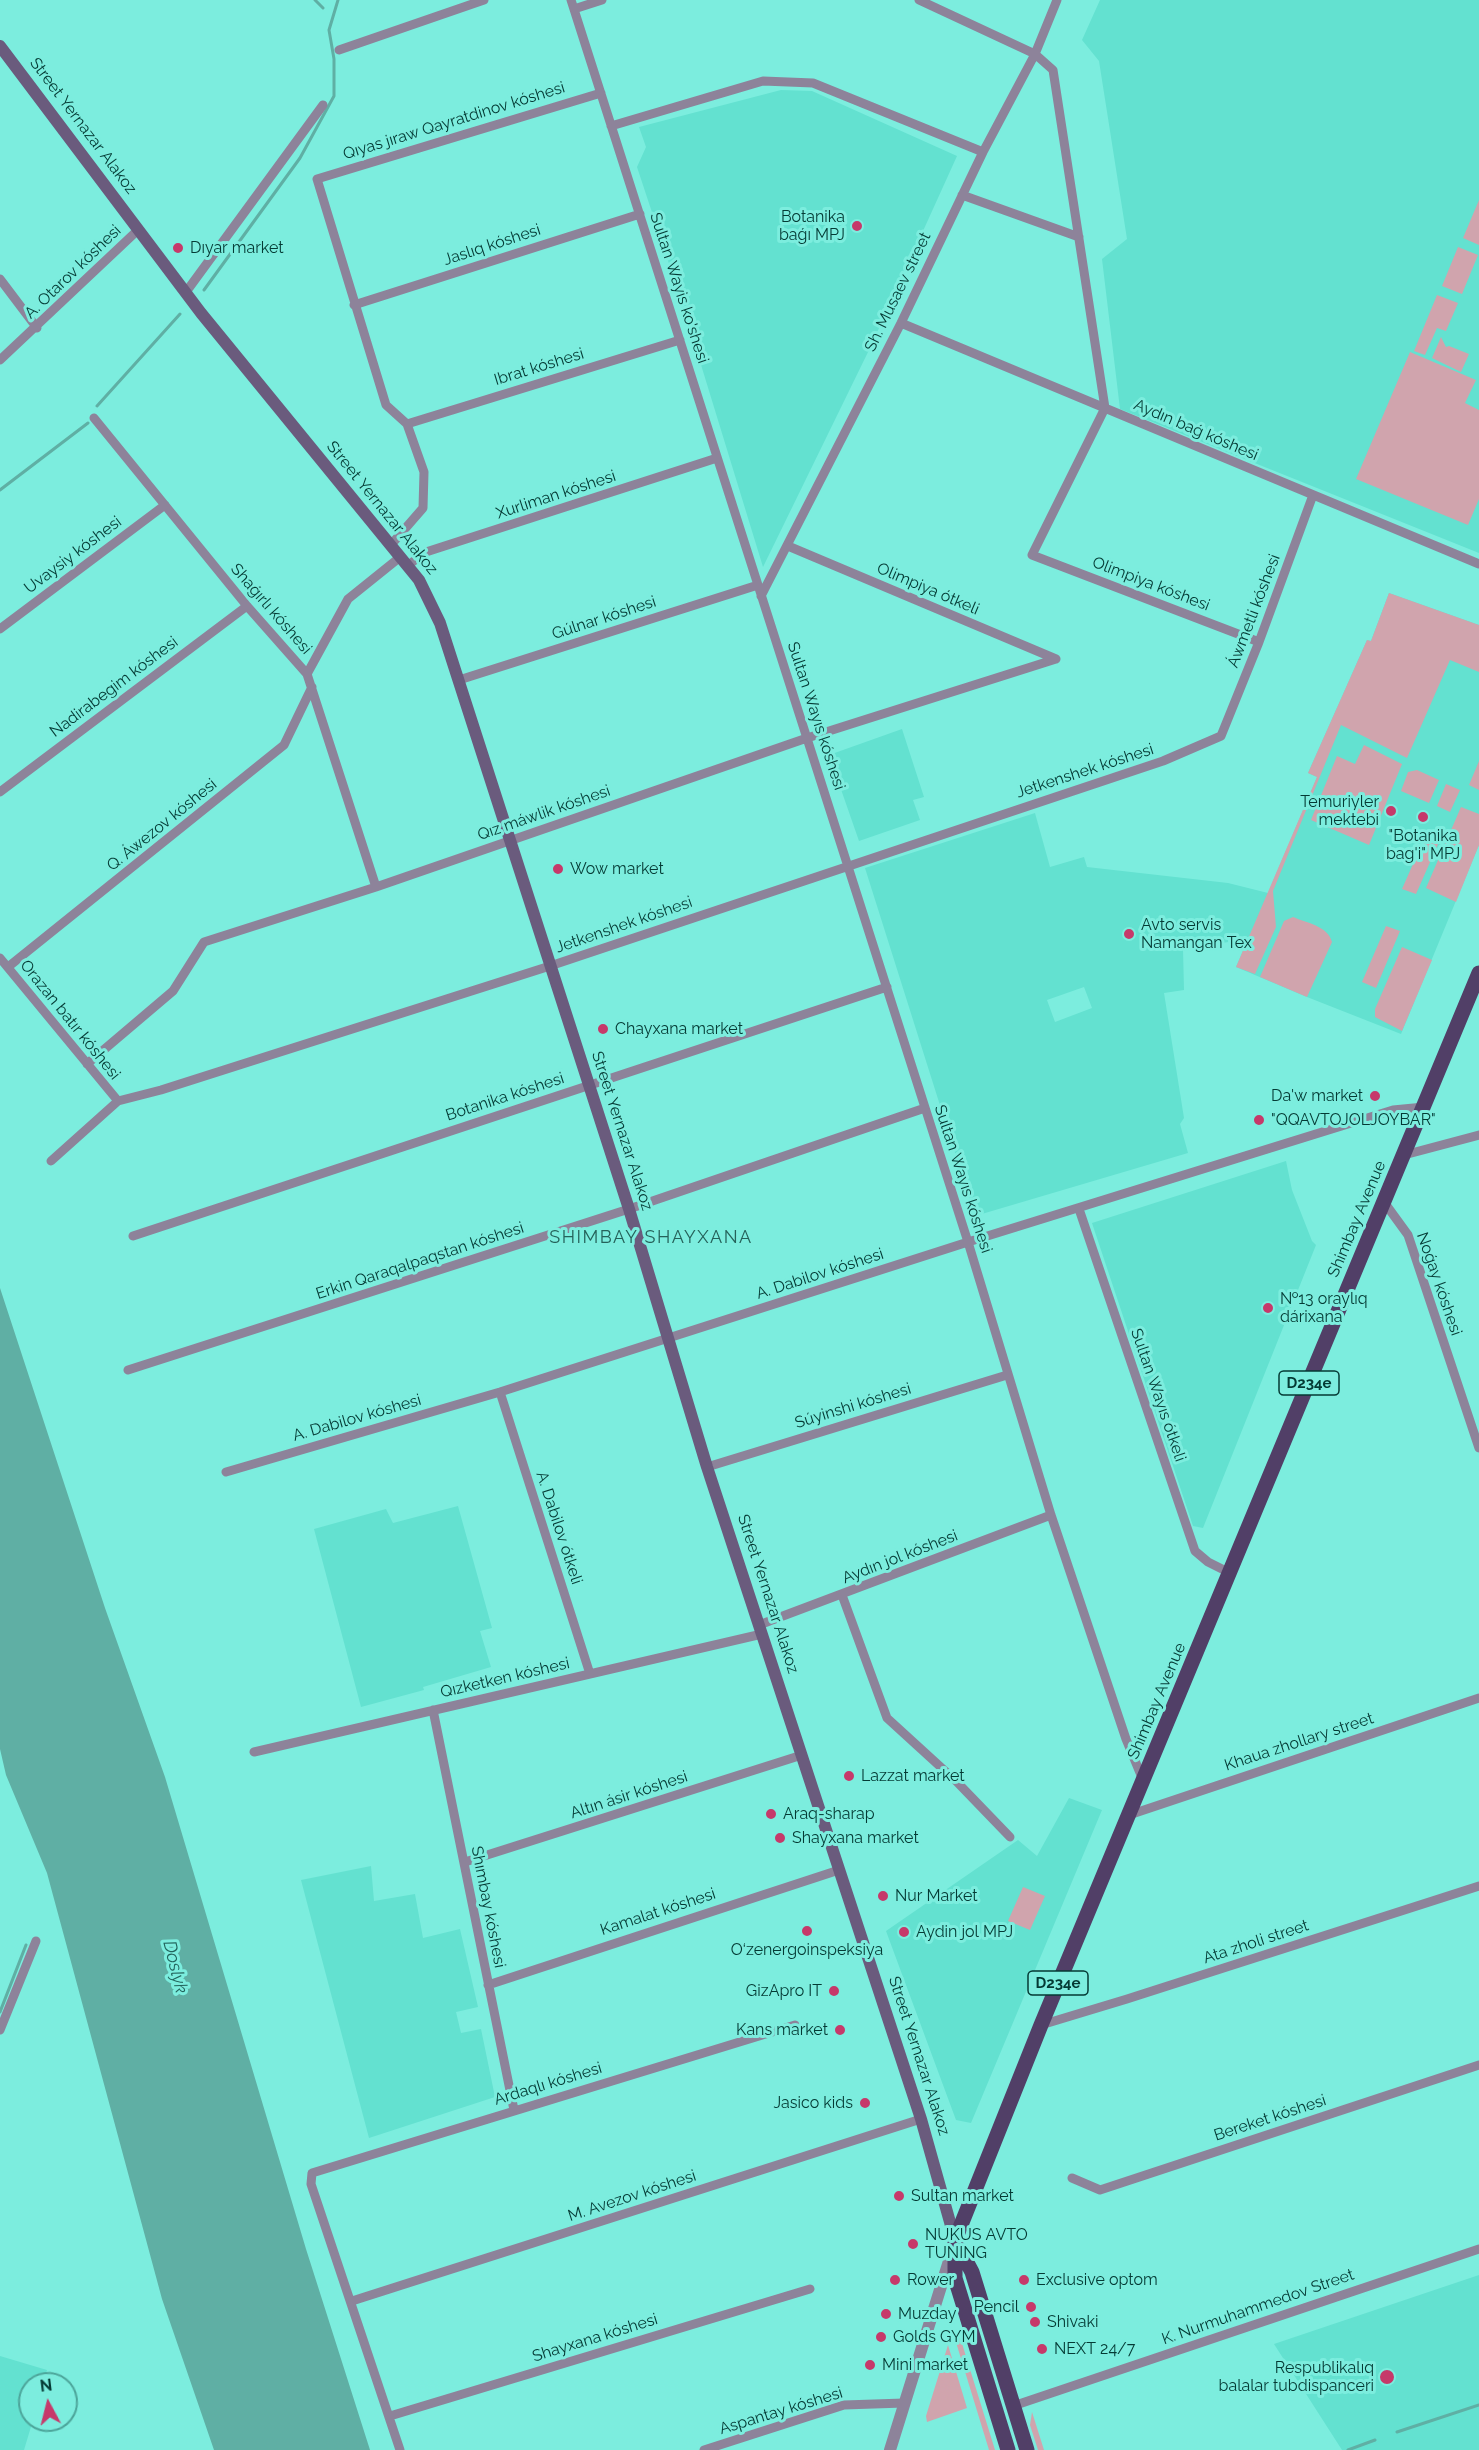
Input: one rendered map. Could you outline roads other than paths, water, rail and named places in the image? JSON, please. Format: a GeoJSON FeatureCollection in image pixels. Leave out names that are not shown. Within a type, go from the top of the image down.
{"type":"FeatureCollection","features":[{"type":"Feature","properties":{"kind":"main road","name":"Street Yernazar Alakoz"},"geometry":{"type":"LineString","coordinates":[[0,46],[186,292],[419,580],[440,623],[629,1209],[707,1467],[921,2119],[955,2240],[972,2272],[1027,2450]]}},
{"type":"Feature","properties":{"kind":"main road","name":"Shimbay Avenue"},"geometry":{"type":"LineString","coordinates":[[955,2240],[1041,2025],[1479,973]]}},
{"type":"Feature","properties":{"kind":"main road","name":"Street Yernazar Alakoz"},"geometry":{"type":"LineString","coordinates":[[955,2240],[955,2278],[1008,2450]]}},
{"type":"Feature","properties":{"kind":"street"},"geometry":{"type":"LineString","coordinates":[[339,50],[484,0]]}},
{"type":"Feature","properties":{"kind":"street"},"geometry":{"type":"LineString","coordinates":[[572,4],[602,0]]}},
{"type":"Feature","properties":{"kind":"street"},"geometry":{"type":"LineString","coordinates":[[919,0],[1035,54],[1053,70],[1105,408]]}},
{"type":"Feature","properties":{"kind":"street","name":"Sh. Musaev street"},"geometry":{"type":"LineString","coordinates":[[761,596],[901,323],[983,152],[1035,54],[1057,0]]}},
{"type":"Feature","properties":{"kind":"street","name":"Sultan Wayis ko'shesi"},"geometry":{"type":"LineString","coordinates":[[572,4],[758,585]]}},
{"type":"Feature","properties":{"kind":"street"},"geometry":{"type":"LineString","coordinates":[[611,126],[764,81],[813,83],[983,152]]}},
{"type":"Feature","properties":{"kind":"street","name":"Qıyas jıraw Qayratdinov kóshesi"},"geometry":{"type":"LineString","coordinates":[[354,305],[317,178],[601,93]]}},
{"type":"Feature","properties":{"kind":"street"},"geometry":{"type":"LineString","coordinates":[[186,292],[323,105]]}},
{"type":"Feature","properties":{"kind":"street"},"geometry":{"type":"LineString","coordinates":[[962,195],[1079,237]]}},
{"type":"Feature","properties":{"kind":"street","name":"Jaslıq kóshesi"},"geometry":{"type":"LineString","coordinates":[[354,305],[640,214]]}},
{"type":"Feature","properties":{"kind":"street","name":"A. Otarov kóshesi"},"geometry":{"type":"LineString","coordinates":[[0,360],[37,328],[139,229]]}},
{"type":"Feature","properties":{"kind":"street"},"geometry":{"type":"LineString","coordinates":[[0,279],[37,328]]}},
{"type":"Feature","properties":{"kind":"street"},"geometry":{"type":"LineString","coordinates":[[354,305],[386,405],[407,424],[424,472],[423,508],[390,546]]}},
{"type":"Feature","properties":{"kind":"street","name":"Aydın baǵ kóshesi"},"geometry":{"type":"LineString","coordinates":[[901,323],[1479,564]]}},
{"type":"Feature","properties":{"kind":"street","name":"Ibrat kóshesi"},"geometry":{"type":"LineString","coordinates":[[407,424],[680,340]]}},
{"type":"Feature","properties":{"kind":"street","name":"Olimpiya kóshesi"},"geometry":{"type":"LineString","coordinates":[[1105,408],[1032,555],[1259,642]]}},
{"type":"Feature","properties":{"kind":"street","name":"Shaǵırlı kóshesi"},"geometry":{"type":"LineString","coordinates":[[94,418],[247,606],[307,674],[376,887]]}},
{"type":"Feature","properties":{"kind":"street","name":"Xurliman kóshesi"},"geometry":{"type":"LineString","coordinates":[[307,674],[348,599],[403,562],[426,552],[717,458]]}},
{"type":"Feature","properties":{"kind":"street","name":"Áwmetli kóshesi"},"geometry":{"type":"LineString","coordinates":[[1221,736],[1259,642],[1313,495]]}},
{"type":"Feature","properties":{"kind":"street","name":"Uvaysiy kóshesi"},"geometry":{"type":"LineString","coordinates":[[0,629],[165,505]]}},
{"type":"Feature","properties":{"kind":"street","name":"Olimpiya ótkeli"},"geometry":{"type":"LineString","coordinates":[[788,546],[1056,659]]}},
{"type":"Feature","properties":{"kind":"street","name":"Sultan Wayıs kóshesi"},"geometry":{"type":"LineString","coordinates":[[758,585],[968,1242],[1051,1515],[1126,1739],[1143,1780]]}},
{"type":"Feature","properties":{"kind":"street","name":"Gúlnar kóshesi"},"geometry":{"type":"LineString","coordinates":[[459,680],[758,585]]}},
{"type":"Feature","properties":{"kind":"street","name":"Nadirabegim kóshesi"},"geometry":{"type":"LineString","coordinates":[[0,792],[247,606]]}},
{"type":"Feature","properties":{"kind":"street","name":"Qız máwlik kóshesi"},"geometry":{"type":"LineString","coordinates":[[87,1064],[173,991],[204,942],[376,887],[807,738],[1056,659]]}},
{"type":"Feature","properties":{"kind":"street","name":"Q. Áwezov kóshesi"},"geometry":{"type":"LineString","coordinates":[[8,967],[284,746],[312,687]]}},
{"type":"Feature","properties":{"kind":"street","name":"Jetkenshek kóshesi"},"geometry":{"type":"LineString","coordinates":[[51,1161],[118,1101],[161,1090],[550,966],[1163,761],[1221,736]]}},
{"type":"Feature","properties":{"kind":"street","name":"Orazan batır kóshesi"},"geometry":{"type":"LineString","coordinates":[[0,958],[118,1101]]}},
{"type":"Feature","properties":{"kind":"street","name":"Botanika kóshesi"},"geometry":{"type":"LineString","coordinates":[[133,1236],[887,987]]}},
{"type":"Feature","properties":{"kind":"street","name":"A. Dabilov kóshesi"},"geometry":{"type":"LineString","coordinates":[[226,1472],[500,1392],[968,1242],[1393,1110],[1424,1107]]}},
{"type":"Feature","properties":{"kind":"street","name":"Erkin Qaraqalpaqstan kóshesi"},"geometry":{"type":"LineString","coordinates":[[128,1370],[629,1209],[925,1108]]}},
{"type":"Feature","properties":{"kind":"street"},"geometry":{"type":"LineString","coordinates":[[1404,1155],[1479,1135]]}},
{"type":"Feature","properties":{"kind":"street","name":"Noǵay kóshesi"},"geometry":{"type":"LineString","coordinates":[[1384,1202],[1408,1235],[1479,1448]]}},
{"type":"Feature","properties":{"kind":"street","name":"Sultan Wayıs ótkeli"},"geometry":{"type":"LineString","coordinates":[[1079,1209],[1195,1551],[1208,1562],[1230,1573]]}},
{"type":"Feature","properties":{"kind":"street","name":"Súyinshi kóshesi"},"geometry":{"type":"LineString","coordinates":[[707,1467],[1007,1375]]}},
{"type":"Feature","properties":{"kind":"street","name":"A. Dabilov ótkeli"},"geometry":{"type":"LineString","coordinates":[[500,1392],[590,1674]]}},
{"type":"Feature","properties":{"kind":"street","name":"Aydın jol kóshesi"},"geometry":{"type":"LineString","coordinates":[[761,1630],[842,1595],[1051,1515]]}},
{"type":"Feature","properties":{"kind":"street"},"geometry":{"type":"LineString","coordinates":[[842,1595],[887,1718],[956,1781],[1010,1837]]}},
{"type":"Feature","properties":{"kind":"street","name":"Qızketken kóshesi"},"geometry":{"type":"LineString","coordinates":[[254,1752],[590,1674],[761,1630]]}},
{"type":"Feature","properties":{"kind":"street","name":"Khaua zhollary street"},"geometry":{"type":"LineString","coordinates":[[1128,1815],[1479,1698]]}},
{"type":"Feature","properties":{"kind":"street","name":"Shımbay kóshesi"},"geometry":{"type":"LineString","coordinates":[[432,1710],[465,1862],[514,2110]]}},
{"type":"Feature","properties":{"kind":"street","name":"Altın ásir kóshesi"},"geometry":{"type":"LineString","coordinates":[[465,1862],[802,1755]]}},
{"type":"Feature","properties":{"kind":"street","name":"Kamalat kóshesi"},"geometry":{"type":"LineString","coordinates":[[488,1985],[839,1870]]}},
{"type":"Feature","properties":{"kind":"street","name":"Ata zholi street"},"geometry":{"type":"LineString","coordinates":[[1041,2025],[1128,2000],[1479,1886]]}},
{"type":"Feature","properties":{"kind":"street"},"geometry":{"type":"LineString","coordinates":[[0,2030],[36,1941]]}},
{"type":"Feature","properties":{"kind":"street","name":"Ardaqlı kóshesi"},"geometry":{"type":"LineString","coordinates":[[352,2301],[311,2184],[312,2173],[795,2025]]}},
{"type":"Feature","properties":{"kind":"street","name":"Bereket kóshesi"},"geometry":{"type":"LineString","coordinates":[[1072,2178],[1100,2190],[1479,2065]]}},
{"type":"Feature","properties":{"kind":"street","name":"M. Avezov kóshesi"},"geometry":{"type":"LineString","coordinates":[[352,2301],[921,2119]]}},
{"type":"Feature","properties":{"kind":"street","name":"Shimbay Avenue"},"geometry":{"type":"LineString","coordinates":[[890,2450],[955,2240]]}},
{"type":"Feature","properties":{"kind":"street","name":"K. Nurmuhammedov Street"},"geometry":{"type":"LineString","coordinates":[[1013,2406],[1479,2249]]}},
{"type":"Feature","properties":{"kind":"street","name":"Shayxana kóshesi"},"geometry":{"type":"LineString","coordinates":[[390,2416],[810,2289]]}},
{"type":"Feature","properties":{"kind":"street"},"geometry":{"type":"LineString","coordinates":[[352,2301],[400,2450]]}},
{"type":"Feature","properties":{"kind":"street","name":"Aspantay kóshesi"},"geometry":{"type":"LineString","coordinates":[[704,2450],[844,2405],[904,2403]]}},
{"type":"Feature","properties":{"kind":"water","name":"Doslyk"},"geometry":{"type":"Polygon","coordinates":[[[0,1288],[105,1608],[165,1777],[306,2249],[370,2450],[214,2450],[162,2299],[47,1873],[6,1775],[0,1749],[0,1288]]]}},
{"type":"Feature","properties":{"kind":"waterway"},"geometry":{"type":"LineString","coordinates":[[315,0],[323,8]]}},
{"type":"Feature","properties":{"kind":"waterway"},"geometry":{"type":"LineString","coordinates":[[204,290],[300,158],[334,96],[334,59],[329,30],[338,0]]}},
{"type":"Feature","properties":{"kind":"waterway"},"geometry":{"type":"LineString","coordinates":[[97,406],[180,314]]}},
{"type":"Feature","properties":{"kind":"waterway"},"geometry":{"type":"LineString","coordinates":[[0,490],[88,423]]}},
{"type":"Feature","properties":{"kind":"waterway"},"geometry":{"type":"LineString","coordinates":[[0,2012],[26,1945]]}},
{"type":"Feature","properties":{"kind":"waterway"},"geometry":{"type":"LineString","coordinates":[[1397,2432],[1479,2405]]}},
{"type":"Feature","properties":{"kind":"waterway"},"geometry":{"type":"LineString","coordinates":[[1348,2450],[1375,2440]]}},
{"type":"Feature","properties":{"kind":"place","name":"Botanika baǵı MPJ"},"geometry":{"type":"Point","coordinates":[857,226]}},
{"type":"Feature","properties":{"kind":"place","name":"Dıyar market"},"geometry":{"type":"Point","coordinates":[178,248]}},
{"type":"Feature","properties":{"kind":"place","name":"Temuriyler mektebi"},"geometry":{"type":"Point","coordinates":[1391,811]}},
{"type":"Feature","properties":{"kind":"place","name":"\"Botanika bag'i\" MPJ"},"geometry":{"type":"Point","coordinates":[1423,817]}},
{"type":"Feature","properties":{"kind":"place","name":"Wow market"},"geometry":{"type":"Point","coordinates":[558,869]}},
{"type":"Feature","properties":{"kind":"place","name":"Avto servis Namangan Tex"},"geometry":{"type":"Point","coordinates":[1129,934]}},
{"type":"Feature","properties":{"kind":"place","name":"Chayxana market"},"geometry":{"type":"Point","coordinates":[603,1029]}},
{"type":"Feature","properties":{"kind":"place","name":"Da'w market"},"geometry":{"type":"Point","coordinates":[1375,1096]}},
{"type":"Feature","properties":{"kind":"place","name":"\"QQAVTOJOLJOYBAR\""},"geometry":{"type":"Point","coordinates":[1259,1120]}},
{"type":"Feature","properties":{"kind":"place","name":"№13 oraylıq dárixana"},"geometry":{"type":"Point","coordinates":[1268,1308]}},
{"type":"Feature","properties":{"kind":"place","name":"Lazzat market"},"geometry":{"type":"Point","coordinates":[849,1776]}},
{"type":"Feature","properties":{"kind":"place","name":"Araq-sharap"},"geometry":{"type":"Point","coordinates":[771,1814]}},
{"type":"Feature","properties":{"kind":"place","name":"Shayxana market"},"geometry":{"type":"Point","coordinates":[780,1838]}},
{"type":"Feature","properties":{"kind":"place","name":"Nur Market"},"geometry":{"type":"Point","coordinates":[883,1896]}},
{"type":"Feature","properties":{"kind":"place","name":"O‘zenergoinspeksiya"},"geometry":{"type":"Point","coordinates":[807,1931]}},
{"type":"Feature","properties":{"kind":"place","name":"Aydin jol MPJ"},"geometry":{"type":"Point","coordinates":[904,1932]}},
{"type":"Feature","properties":{"kind":"place","name":"GizApro IT"},"geometry":{"type":"Point","coordinates":[834,1991]}},
{"type":"Feature","properties":{"kind":"place","name":"Kans market"},"geometry":{"type":"Point","coordinates":[840,2030]}},
{"type":"Feature","properties":{"kind":"place","name":"Jasico kids"},"geometry":{"type":"Point","coordinates":[865,2103]}},
{"type":"Feature","properties":{"kind":"place","name":"Sultan market"},"geometry":{"type":"Point","coordinates":[899,2196]}},
{"type":"Feature","properties":{"kind":"place","name":"NUKUS AVTO TUNING"},"geometry":{"type":"Point","coordinates":[913,2244]}},
{"type":"Feature","properties":{"kind":"place","name":"Rower"},"geometry":{"type":"Point","coordinates":[895,2280]}},
{"type":"Feature","properties":{"kind":"place","name":"Exclusive optom"},"geometry":{"type":"Point","coordinates":[1024,2280]}},
{"type":"Feature","properties":{"kind":"place","name":"Pencil"},"geometry":{"type":"Point","coordinates":[1031,2307]}},
{"type":"Feature","properties":{"kind":"place","name":"Muzday"},"geometry":{"type":"Point","coordinates":[886,2314]}},
{"type":"Feature","properties":{"kind":"place","name":"Shivaki"},"geometry":{"type":"Point","coordinates":[1035,2322]}},
{"type":"Feature","properties":{"kind":"place","name":"Golds GYM"},"geometry":{"type":"Point","coordinates":[881,2337]}},
{"type":"Feature","properties":{"kind":"place","name":"NEXT 24/7"},"geometry":{"type":"Point","coordinates":[1042,2349]}},
{"type":"Feature","properties":{"kind":"place","name":"Mini market"},"geometry":{"type":"Point","coordinates":[870,2365]}},
{"type":"Feature","properties":{"kind":"place","name":"Respublikalıq balalar tubdispanceri"},"geometry":{"type":"Point","coordinates":[1387,2377]}},
{"type":"Feature","properties":{"kind":"district","name":"SHIMBAY SHAYXANA"},"geometry":{"type":"Point","coordinates":[651,1238]}}]}
